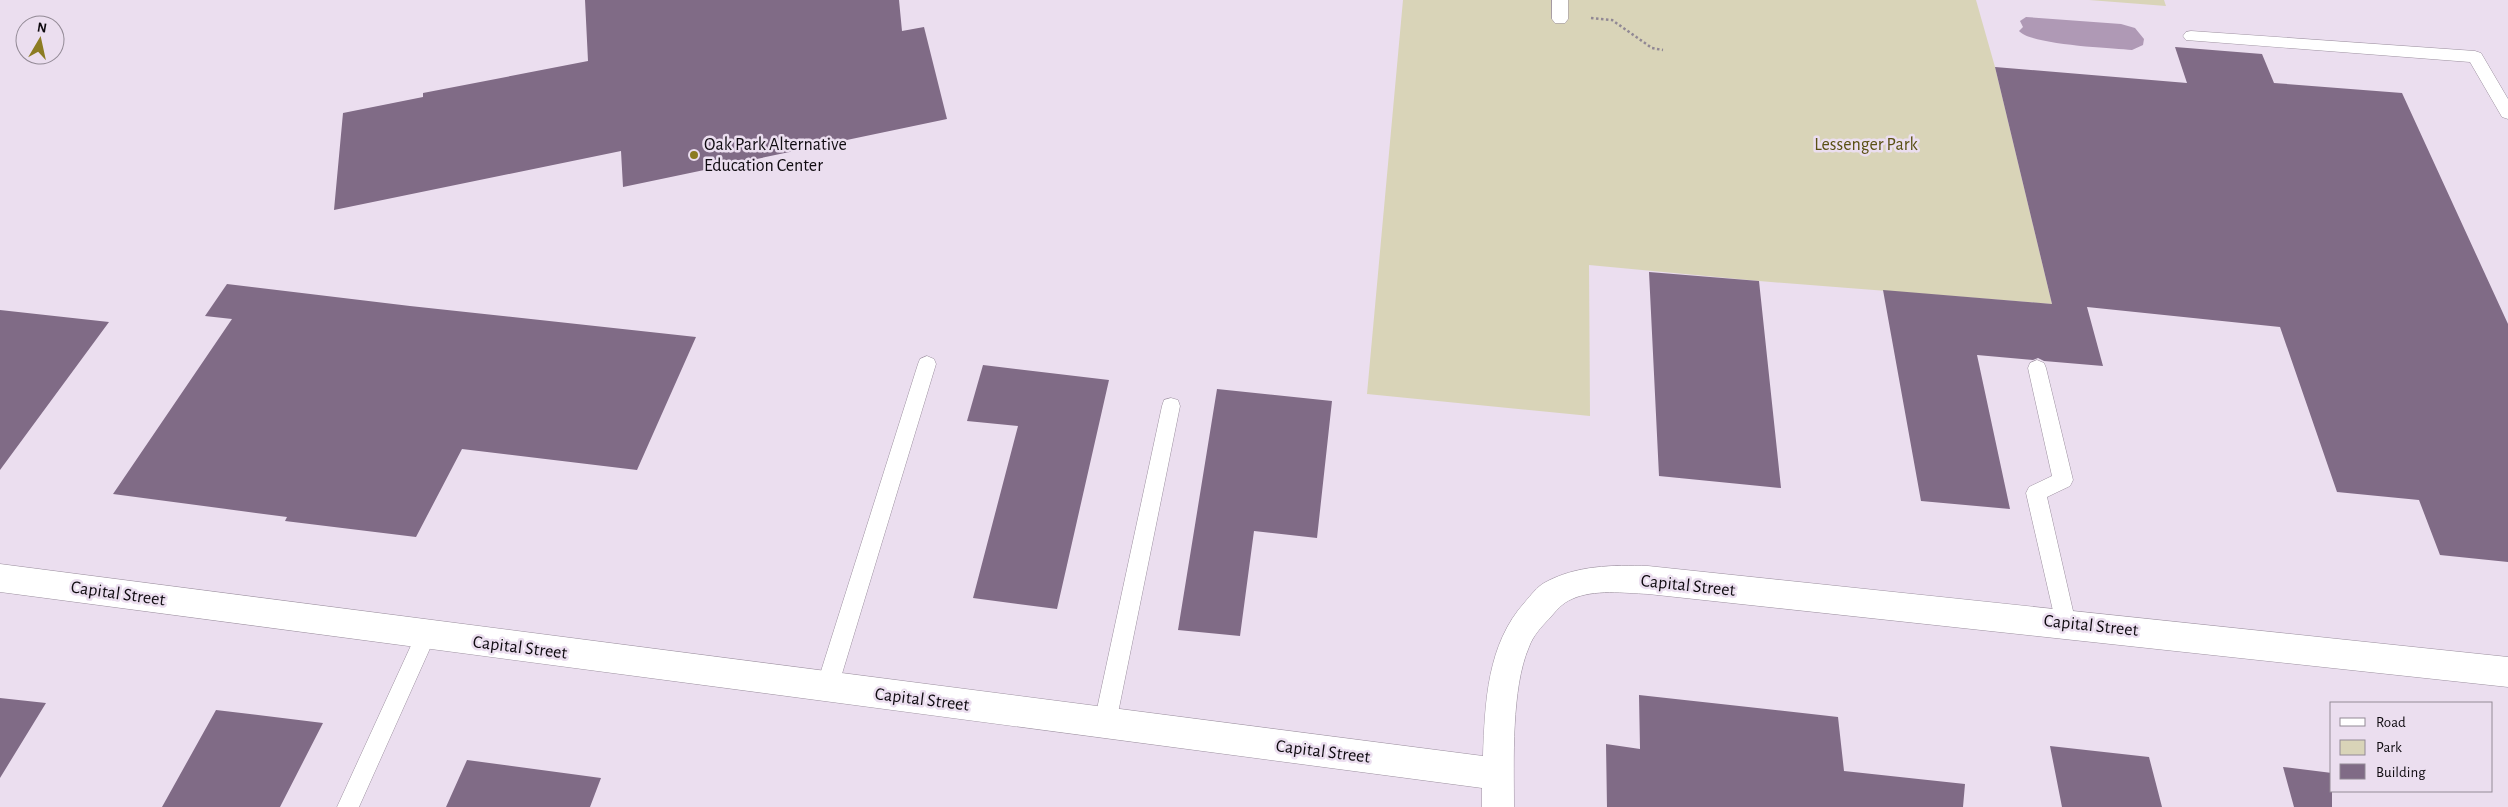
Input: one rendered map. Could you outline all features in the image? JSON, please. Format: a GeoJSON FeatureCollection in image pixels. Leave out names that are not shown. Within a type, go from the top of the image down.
{"type":"FeatureCollection","features":[{"type":"Feature","properties":{"kind":"street","name":"Capital Street"},"geometry":{"type":"LineString","coordinates":[[0,578],[1498,774],[1502,686],[1506,666],[1516,638],[1532,615],[1554,593],[1581,583],[1615,579],[1648,580],[2508,672]]}},
{"type":"Feature","properties":{"kind":"street"},"geometry":{"type":"LineString","coordinates":[[1498,774],[1498,807]]}},
{"type":"Feature","properties":{"kind":"lane"},"geometry":{"type":"LineString","coordinates":[[2191,36],[2475,57],[2508,113]]}},
{"type":"Feature","properties":{"kind":"lane"},"geometry":{"type":"LineString","coordinates":[[826,687],[927,364]]}},
{"type":"Feature","properties":{"kind":"lane"},"geometry":{"type":"LineString","coordinates":[[2037,368],[2063,480],[2036,493],[2066,624]]}},
{"type":"Feature","properties":{"kind":"lane"},"geometry":{"type":"LineString","coordinates":[[1105,723],[1170,406]]}},
{"type":"Feature","properties":{"kind":"lane"},"geometry":{"type":"LineString","coordinates":[[348,807],[426,635]]}},
{"type":"Feature","properties":{"kind":"path"},"geometry":{"type":"LineString","coordinates":[[1560,11],[1612,20],[1652,48],[1663,50]]}},
{"type":"Feature","properties":{"kind":"green space","name":"Lessenger Park"},"geometry":{"type":"Polygon","coordinates":[[[1403,0],[1976,0],[1995,67],[2052,304],[1759,281],[1589,265],[1590,416],[1367,394],[1403,0]]]}},
{"type":"Feature","properties":{"kind":"green space"},"geometry":{"type":"Polygon","coordinates":[[[2089,0],[2164,0],[2166,6],[2089,0]]]}},
{"type":"Feature","properties":{"kind":"shaded area"},"geometry":{"type":"Polygon","coordinates":[[[2026,17],[2121,24],[2135,28],[2144,39],[2143,45],[2132,50],[2039,40],[2026,36],[2019,31],[2023,27],[2020,21],[2026,17]]]}},
{"type":"Feature","properties":{"kind":"building"},"geometry":{"type":"Polygon","coordinates":[[[585,0],[899,0],[902,31],[924,27],[947,119],[623,187],[621,151],[334,210],[343,113],[423,97],[423,93],[588,61],[585,0]]]}},
{"type":"Feature","properties":{"kind":"building"},"geometry":{"type":"Polygon","coordinates":[[[2175,47],[2262,54],[2274,83],[2402,93],[2508,324],[2508,562],[2440,555],[2419,500],[2337,492],[2280,327],[2087,307],[2103,366],[2044,361],[2038,358],[2033,360],[1977,355],[2010,509],[1921,501],[1883,290],[2052,304],[1995,67],[2187,83],[2175,47]]]}},
{"type":"Feature","properties":{"kind":"building"},"geometry":{"type":"Polygon","coordinates":[[[1649,272],[1759,281],[1781,488],[1659,476],[1649,272]]]}},
{"type":"Feature","properties":{"kind":"building"},"geometry":{"type":"Polygon","coordinates":[[[227,284],[696,337],[637,470],[462,449],[416,537],[285,521],[287,517],[113,494],[232,319],[205,316],[227,284]]]}},
{"type":"Feature","properties":{"kind":"building"},"geometry":{"type":"Polygon","coordinates":[[[0,310],[109,322],[0,470],[0,310]]]}},
{"type":"Feature","properties":{"kind":"building"},"geometry":{"type":"Polygon","coordinates":[[[983,365],[1109,380],[1057,609],[973,598],[1018,426],[967,421],[983,365]]]}},
{"type":"Feature","properties":{"kind":"building"},"geometry":{"type":"Polygon","coordinates":[[[1217,389],[1332,401],[1317,538],[1254,531],[1240,636],[1178,630],[1217,389]]]}},
{"type":"Feature","properties":{"kind":"building"},"geometry":{"type":"Polygon","coordinates":[[[1639,695],[1838,717],[1844,771],[1965,784],[1963,807],[1607,807],[1606,744],[1640,749],[1639,695]]]}},
{"type":"Feature","properties":{"kind":"building"},"geometry":{"type":"Polygon","coordinates":[[[0,698],[46,703],[0,778],[0,698]]]}},
{"type":"Feature","properties":{"kind":"building"},"geometry":{"type":"Polygon","coordinates":[[[216,710],[323,723],[280,807],[162,807],[216,710]]]}},
{"type":"Feature","properties":{"kind":"building"},"geometry":{"type":"Polygon","coordinates":[[[2050,746],[2149,757],[2162,807],[2062,807],[2050,746]]]}},
{"type":"Feature","properties":{"kind":"building"},"geometry":{"type":"Polygon","coordinates":[[[467,760],[601,778],[590,807],[446,807],[467,760]]]}},
{"type":"Feature","properties":{"kind":"building"},"geometry":{"type":"Polygon","coordinates":[[[2283,767],[2330,773],[2332,807],[2294,807],[2283,767]]]}},
{"type":"Feature","properties":{"kind":"place","name":"Oak Park Alternative Education Center"},"geometry":{"type":"Point","coordinates":[694,155]}}]}
